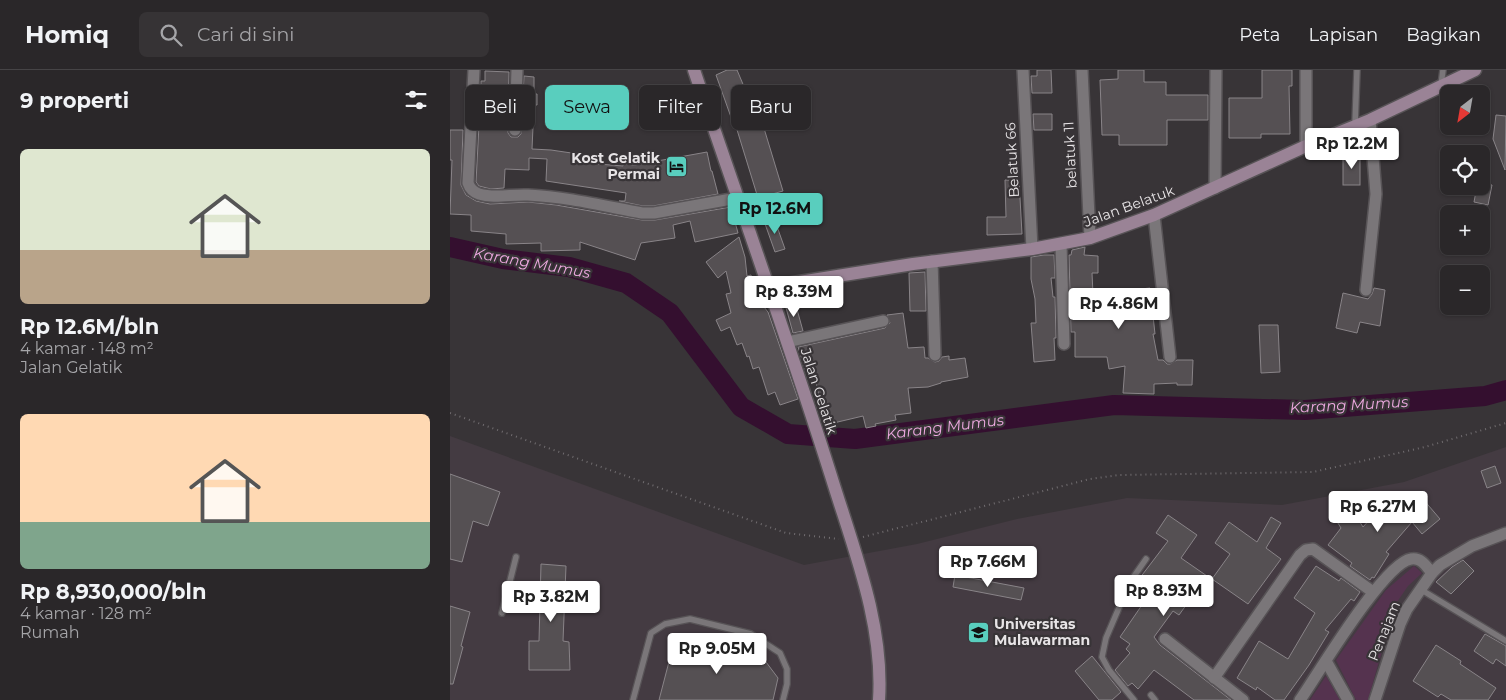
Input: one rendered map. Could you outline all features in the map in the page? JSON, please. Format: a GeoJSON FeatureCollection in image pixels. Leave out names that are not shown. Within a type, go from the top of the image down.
{"type":"FeatureCollection","features":[{"type":"Feature","properties":{"kind":"street"},"geometry":{"type":"LineString","coordinates":[[474,70],[468,183],[470,189],[480,194],[526,194],[563,198],[642,213],[654,213],[737,198]]}},
{"type":"Feature","properties":{"kind":"street"},"geometry":{"type":"LineString","coordinates":[[516,85],[517,70]]}},
{"type":"Feature","properties":{"kind":"street","name":"Jalan Gelatik"},"geometry":{"type":"LineString","coordinates":[[694,70],[812,415],[852,540],[879,650],[881,680],[879,700]]}},
{"type":"Feature","properties":{"kind":"street","name":"Belatuk 66"},"geometry":{"type":"LineString","coordinates":[[1023,70],[1032,248]]}},
{"type":"Feature","properties":{"kind":"street","name":"belatuk 11"},"geometry":{"type":"LineString","coordinates":[[1082,70],[1090,238]]}},
{"type":"Feature","properties":{"kind":"street"},"geometry":{"type":"LineString","coordinates":[[1215,188],[1216,70]]}},
{"type":"Feature","properties":{"kind":"street"},"geometry":{"type":"LineString","coordinates":[[1306,70],[1306,146]]}},
{"type":"Feature","properties":{"kind":"street","name":"Jalan Belatuk"},"geometry":{"type":"LineString","coordinates":[[1442,85],[1476,70]]}},
{"type":"Feature","properties":{"kind":"street","name":"Jalan Belatuk"},"geometry":{"type":"LineString","coordinates":[[768,287],[932,261],[1061,244],[1090,238],[1154,215],[1306,146],[1370,120],[1440,86]]}},
{"type":"Feature","properties":{"kind":"street"},"geometry":{"type":"LineString","coordinates":[[1366,290],[1376,194],[1370,120]]}},
{"type":"Feature","properties":{"kind":"street"},"geometry":{"type":"LineString","coordinates":[[1154,215],[1170,357]]}},
{"type":"Feature","properties":{"kind":"street"},"geometry":{"type":"LineString","coordinates":[[1061,244],[1064,344]]}},
{"type":"Feature","properties":{"kind":"street"},"geometry":{"type":"LineString","coordinates":[[932,261],[936,355]]}},
{"type":"Feature","properties":{"kind":"street"},"geometry":{"type":"LineString","coordinates":[[787,342],[883,321]]}},
{"type":"Feature","properties":{"kind":"street","name":"Penajam"},"geometry":{"type":"LineString","coordinates":[[1375,700],[1400,624],[1407,609],[1432,573],[1440,565],[1472,546],[1506,533]]}},
{"type":"Feature","properties":{"kind":"street"},"geometry":{"type":"LineString","coordinates":[[1214,678],[1300,555],[1306,550],[1313,549],[1374,592]]}},
{"type":"Feature","properties":{"kind":"street"},"geometry":{"type":"LineString","coordinates":[[1300,700],[1374,592],[1394,570],[1408,559],[1420,560],[1432,573]]}},
{"type":"Feature","properties":{"kind":"street"},"geometry":{"type":"LineString","coordinates":[[1165,639],[1243,700]]}},
{"type":"Feature","properties":{"kind":"street"},"geometry":{"type":"LineString","coordinates":[[1326,661],[1348,700]]}},
{"type":"Feature","properties":{"kind":"lane"},"geometry":{"type":"LineString","coordinates":[[1355,126],[1357,70]]}},
{"type":"Feature","properties":{"kind":"lane"},"geometry":{"type":"LineString","coordinates":[[1440,85],[1443,70]]}},
{"type":"Feature","properties":{"kind":"lane"},"geometry":{"type":"LineString","coordinates":[[502,613],[516,557]]}},
{"type":"Feature","properties":{"kind":"lane"},"geometry":{"type":"LineString","coordinates":[[1134,700],[1109,670],[1102,657],[1106,638],[1130,582],[1146,559]]}},
{"type":"Feature","properties":{"kind":"lane"},"geometry":{"type":"LineString","coordinates":[[1420,589],[1506,641]]}},
{"type":"Feature","properties":{"kind":"lane"},"geometry":{"type":"LineString","coordinates":[[633,700],[651,633],[665,624],[690,619],[751,634],[780,652],[787,669],[787,684],[783,700]]}},
{"type":"Feature","properties":{"kind":"path"},"geometry":{"type":"LineString","coordinates":[[450,413],[786,533],[852,540],[1090,479],[1119,475],[1313,472],[1425,446],[1506,423]]}},
{"type":"Feature","properties":{"kind":"shaded area","name":"Universitas Mulawarman"},"geometry":{"type":"Polygon","coordinates":[[[450,436],[804,565],[917,544],[1017,519],[1127,498],[1282,505],[1404,482],[1506,447],[1506,700],[450,700],[450,436]]]}},
{"type":"Feature","properties":{"kind":"shaded area"},"geometry":{"type":"Polygon","coordinates":[[[1414,566],[1422,573],[1408,586],[1395,605],[1368,700],[1356,700],[1336,660],[1386,590],[1414,566]]]}},
{"type":"Feature","properties":{"kind":"shaded area"},"geometry":{"type":"Polygon","coordinates":[[[1326,676],[1340,700],[1310,700],[1326,676]]]}},
{"type":"Feature","properties":{"kind":"building"},"geometry":{"type":"Polygon","coordinates":[[[727,70],[737,70],[743,85],[731,85],[731,117],[721,85],[716,75],[727,70]]]}},
{"type":"Feature","properties":{"kind":"building"},"geometry":{"type":"Polygon","coordinates":[[[1037,70],[1051,70],[1052,93],[1032,93],[1031,76],[1037,76],[1037,70]]]}},
{"type":"Feature","properties":{"kind":"building"},"geometry":{"type":"Polygon","coordinates":[[[1118,70],[1144,70],[1144,82],[1166,82],[1166,95],[1208,95],[1208,120],[1167,120],[1167,145],[1119,145],[1119,135],[1102,135],[1100,80],[1118,79],[1118,70]]]}},
{"type":"Feature","properties":{"kind":"building"},"geometry":{"type":"Polygon","coordinates":[[[1262,70],[1292,70],[1292,86],[1289,86],[1290,134],[1261,134],[1261,138],[1229,138],[1229,98],[1262,98],[1262,70]]]}},
{"type":"Feature","properties":{"kind":"building"},"geometry":{"type":"Polygon","coordinates":[[[485,71],[509,72],[509,85],[481,85],[481,81],[485,81],[485,71]]]}},
{"type":"Feature","properties":{"kind":"building"},"geometry":{"type":"Polygon","coordinates":[[[524,76],[534,77],[534,85],[524,85],[524,76]]]}},
{"type":"Feature","properties":{"kind":"building"},"geometry":{"type":"Polygon","coordinates":[[[535,94],[537,94],[537,105],[535,105],[535,94]]]}},
{"type":"Feature","properties":{"kind":"building"},"geometry":{"type":"Polygon","coordinates":[[[1033,114],[1052,114],[1052,130],[1034,130],[1033,114]]]}},
{"type":"Feature","properties":{"kind":"building"},"geometry":{"type":"Polygon","coordinates":[[[1496,115],[1506,116],[1505,170],[1493,139],[1496,115]]]}},
{"type":"Feature","properties":{"kind":"building"},"geometry":{"type":"Polygon","coordinates":[[[450,130],[463,130],[461,185],[466,195],[476,201],[490,204],[528,202],[556,205],[642,220],[655,220],[731,207],[738,233],[695,242],[690,221],[673,225],[675,238],[641,243],[635,260],[580,242],[580,250],[541,251],[541,243],[506,244],[506,234],[471,231],[471,215],[450,214],[452,160],[450,160],[450,130]]]}},
{"type":"Feature","properties":{"kind":"building"},"geometry":{"type":"Polygon","coordinates":[[[479,130],[508,130],[511,137],[518,137],[521,130],[533,130],[532,149],[585,155],[584,159],[598,161],[598,164],[635,165],[707,152],[718,194],[653,206],[643,206],[619,201],[625,201],[626,193],[546,181],[547,159],[529,158],[529,170],[505,169],[504,188],[491,189],[479,186],[476,182],[479,130]]]}},
{"type":"Feature","properties":{"kind":"building"},"geometry":{"type":"Polygon","coordinates":[[[737,130],[765,130],[783,191],[758,198],[737,130]]]}},
{"type":"Feature","properties":{"kind":"building"},"geometry":{"type":"Polygon","coordinates":[[[1343,155],[1360,155],[1360,185],[1343,185],[1343,155]]]}},
{"type":"Feature","properties":{"kind":"building"},"geometry":{"type":"Polygon","coordinates":[[[1005,180],[1019,180],[1022,234],[987,235],[987,217],[1006,217],[1005,180]]]}},
{"type":"Feature","properties":{"kind":"building"},"geometry":{"type":"Polygon","coordinates":[[[1475,195],[1490,195],[1488,205],[1474,202],[1475,195]]]}},
{"type":"Feature","properties":{"kind":"building"},"geometry":{"type":"Polygon","coordinates":[[[774,218],[785,249],[775,252],[764,221],[774,218]]]}},
{"type":"Feature","properties":{"kind":"building"},"geometry":{"type":"Polygon","coordinates":[[[739,237],[745,257],[747,276],[751,275],[756,297],[768,312],[798,399],[780,405],[775,392],[768,395],[759,367],[753,369],[742,343],[737,345],[730,327],[721,331],[716,320],[731,313],[726,294],[731,293],[726,271],[718,278],[706,262],[739,237]]]}},
{"type":"Feature","properties":{"kind":"building"},"geometry":{"type":"Polygon","coordinates":[[[1085,247],[1084,255],[1098,256],[1098,273],[1092,273],[1093,294],[1150,288],[1155,334],[1153,334],[1158,360],[1163,360],[1170,364],[1177,360],[1193,360],[1192,385],[1177,385],[1177,383],[1154,384],[1154,394],[1123,393],[1125,366],[1109,369],[1107,357],[1075,357],[1075,332],[1071,332],[1069,255],[1071,255],[1072,250],[1085,247]]]}},
{"type":"Feature","properties":{"kind":"building"},"geometry":{"type":"Polygon","coordinates":[[[1054,255],[1055,278],[1051,278],[1053,297],[1055,297],[1055,360],[1034,362],[1031,323],[1036,323],[1035,299],[1031,279],[1031,257],[1054,255]]]}},
{"type":"Feature","properties":{"kind":"building"},"geometry":{"type":"Polygon","coordinates":[[[925,272],[926,311],[910,311],[909,273],[925,272]]]}},
{"type":"Feature","properties":{"kind":"building"},"geometry":{"type":"Polygon","coordinates":[[[1374,288],[1385,290],[1380,326],[1360,322],[1357,333],[1336,328],[1343,293],[1368,299],[1374,288]]]}},
{"type":"Feature","properties":{"kind":"building"},"geometry":{"type":"Polygon","coordinates":[[[795,302],[803,331],[793,333],[785,304],[795,302]]]}},
{"type":"Feature","properties":{"kind":"building"},"geometry":{"type":"Polygon","coordinates":[[[903,313],[908,348],[924,347],[925,358],[935,362],[939,361],[942,357],[949,356],[949,360],[965,358],[968,377],[941,382],[928,387],[908,388],[911,413],[895,415],[896,420],[875,424],[876,426],[866,428],[863,416],[825,425],[814,373],[807,375],[798,347],[885,328],[890,323],[887,315],[903,313]]]}},
{"type":"Feature","properties":{"kind":"building"},"geometry":{"type":"Polygon","coordinates":[[[1259,325],[1278,325],[1280,372],[1261,373],[1259,325]]]}},
{"type":"Feature","properties":{"kind":"building"},"geometry":{"type":"Polygon","coordinates":[[[1495,466],[1501,483],[1487,488],[1481,471],[1495,466]]]}},
{"type":"Feature","properties":{"kind":"building"},"geometry":{"type":"Polygon","coordinates":[[[450,474],[500,492],[488,526],[473,521],[462,562],[450,559],[450,474]]]}},
{"type":"Feature","properties":{"kind":"building"},"geometry":{"type":"Polygon","coordinates":[[[1417,492],[1440,519],[1422,534],[1412,522],[1386,552],[1389,554],[1374,578],[1372,577],[1370,580],[1350,566],[1352,563],[1328,545],[1341,528],[1331,512],[1348,503],[1363,527],[1380,508],[1389,516],[1417,492]]]}},
{"type":"Feature","properties":{"kind":"building"},"geometry":{"type":"Polygon","coordinates":[[[1168,515],[1197,535],[1181,558],[1207,576],[1179,615],[1173,611],[1154,637],[1160,645],[1231,700],[1194,700],[1154,670],[1138,689],[1132,683],[1128,686],[1115,670],[1130,653],[1126,649],[1130,644],[1120,637],[1142,605],[1130,595],[1133,587],[1168,541],[1156,533],[1168,515]]]}},
{"type":"Feature","properties":{"kind":"building"},"geometry":{"type":"Polygon","coordinates":[[[1271,517],[1281,523],[1266,548],[1281,559],[1248,604],[1212,579],[1230,554],[1215,543],[1229,522],[1257,542],[1271,517]]]}},
{"type":"Feature","properties":{"kind":"building"},"geometry":{"type":"Polygon","coordinates":[[[1463,560],[1474,571],[1451,594],[1436,582],[1452,567],[1463,560]]]}},
{"type":"Feature","properties":{"kind":"building"},"geometry":{"type":"Polygon","coordinates":[[[541,564],[566,566],[563,641],[569,642],[570,670],[529,670],[529,641],[539,641],[541,564]]]}},
{"type":"Feature","properties":{"kind":"building"},"geometry":{"type":"Polygon","coordinates":[[[1316,566],[1339,581],[1341,578],[1360,592],[1354,601],[1351,599],[1325,630],[1329,632],[1309,665],[1284,700],[1275,700],[1257,687],[1256,690],[1237,678],[1259,641],[1288,659],[1315,613],[1294,598],[1316,566]]]}},
{"type":"Feature","properties":{"kind":"building"},"geometry":{"type":"Polygon","coordinates":[[[955,575],[1024,588],[1021,600],[953,587],[955,575]]]}},
{"type":"Feature","properties":{"kind":"building"},"geometry":{"type":"Polygon","coordinates":[[[450,606],[470,612],[453,684],[450,684],[450,606]]]}},
{"type":"Feature","properties":{"kind":"building"},"geometry":{"type":"Polygon","coordinates":[[[1485,634],[1506,646],[1506,666],[1496,659],[1493,664],[1474,651],[1485,634]]]}},
{"type":"Feature","properties":{"kind":"building"},"geometry":{"type":"Polygon","coordinates":[[[698,640],[763,658],[778,678],[773,700],[659,700],[671,654],[698,640]]]}},
{"type":"Feature","properties":{"kind":"building"},"geometry":{"type":"Polygon","coordinates":[[[1436,645],[1461,661],[1460,664],[1496,688],[1488,700],[1451,700],[1441,694],[1438,697],[1413,681],[1436,645]]]}},
{"type":"Feature","properties":{"kind":"building"},"geometry":{"type":"Polygon","coordinates":[[[1092,656],[1121,692],[1112,700],[1099,700],[1075,671],[1092,656]]]}},
{"type":"Feature","properties":{"kind":"waterway","name":"Karang Mumus"},"geometry":{"type":"LineString","coordinates":[[450,247],[503,259],[569,267],[626,283],[670,313],[741,407],[788,434],[855,439],[1114,405],[1305,410],[1485,396],[1506,390]]}},
{"type":"Feature","properties":{"kind":"place","name":"Kost Gelatik Permai"},"geometry":{"type":"Point","coordinates":[676,166]}},
{"type":"Feature","properties":{"kind":"place","name":"Universitas Mulawarman"},"geometry":{"type":"Point","coordinates":[978,632]}}]}
